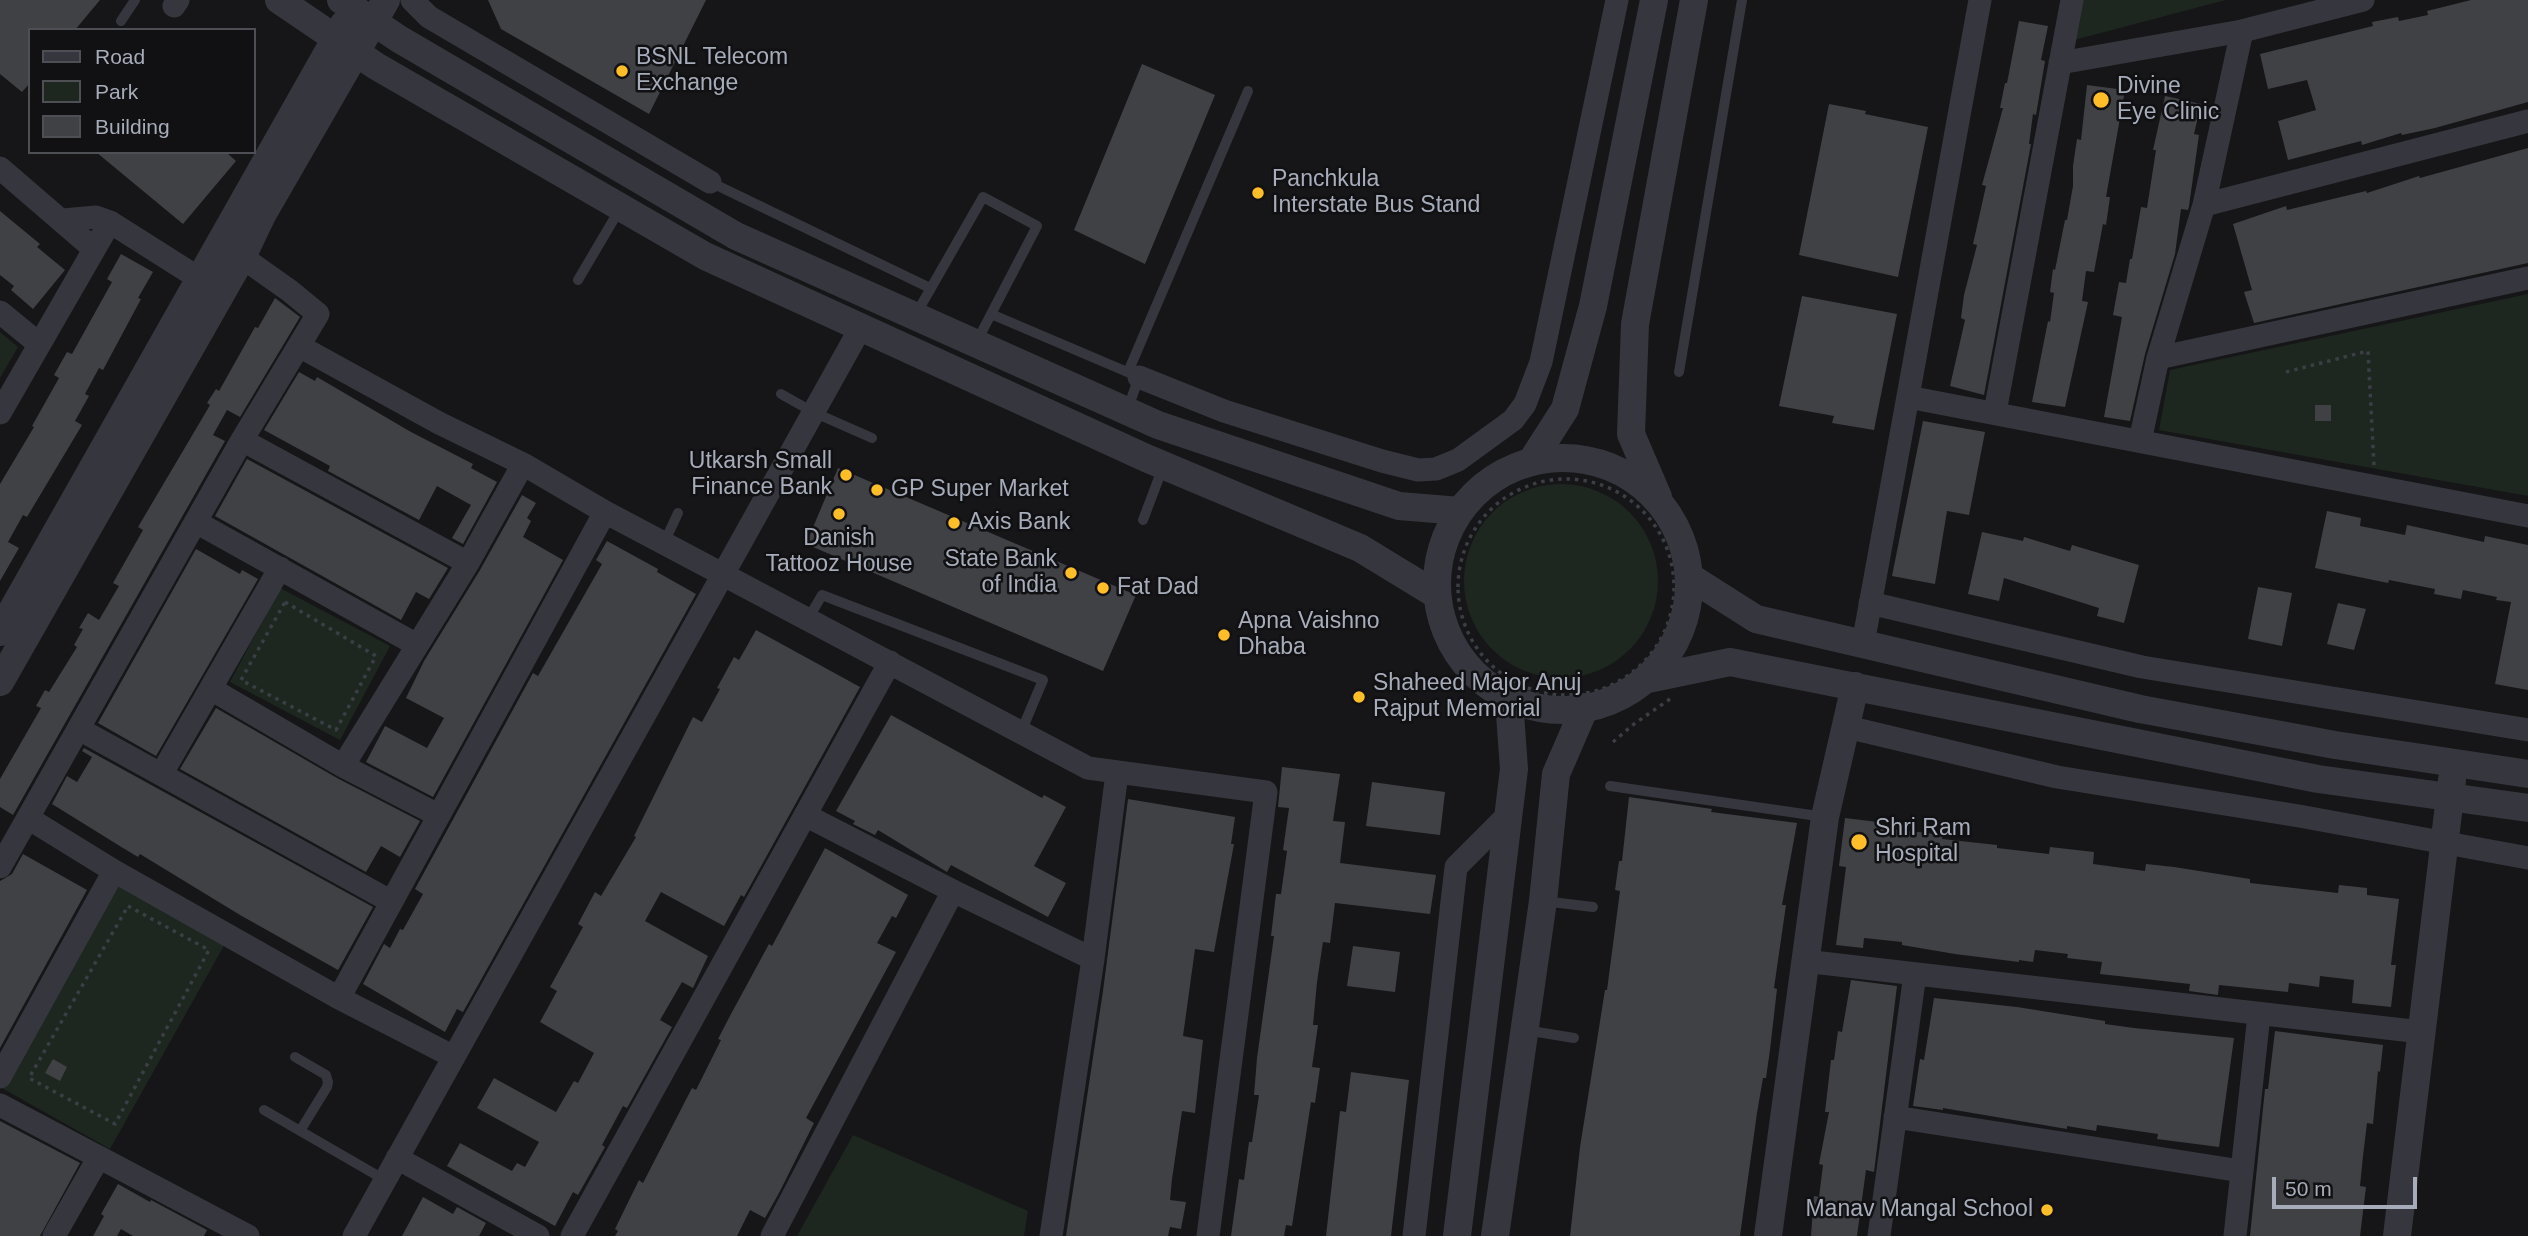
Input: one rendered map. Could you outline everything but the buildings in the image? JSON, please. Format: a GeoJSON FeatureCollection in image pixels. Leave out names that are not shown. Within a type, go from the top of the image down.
{"type":"FeatureCollection","features":[{"type":"Feature","properties":{"kind":"street"},"geometry":{"type":"LineString","coordinates":[[279,0],[346,46],[705,256],[1164,466],[1360,548],[1437,595]]}},
{"type":"Feature","properties":{"kind":"street"},"geometry":{"type":"LineString","coordinates":[[412,0],[429,17],[710,182]]}},
{"type":"Feature","properties":{"kind":"street"},"geometry":{"type":"LineString","coordinates":[[1133,375],[1224,411],[1381,461],[1418,470],[1436,468],[1458,460],[1513,420],[1525,404],[1541,362],[1617,0]]}},
{"type":"Feature","properties":{"kind":"street"},"geometry":{"type":"LineString","coordinates":[[1531,462],[1565,410],[1593,306],[1654,0]]}},
{"type":"Feature","properties":{"kind":"street"},"geometry":{"type":"LineString","coordinates":[[1660,502],[1626,474],[1579,458],[1531,462],[1496,478],[1477,491],[1460,511],[1441,552],[1437,595],[1443,627],[1457,654],[1474,675],[1509,700],[1560,711],[1608,703],[1647,679],[1674,645],[1686,618],[1690,577],[1684,545],[1674,521],[1660,502],[1632,434],[1635,324],[1694,0]]}},
{"type":"Feature","properties":{"kind":"street"},"geometry":{"type":"LineString","coordinates":[[1863,644],[1980,0]]}},
{"type":"Feature","properties":{"kind":"street"},"geometry":{"type":"LineString","coordinates":[[1995,412],[2072,0]]}},
{"type":"Feature","properties":{"kind":"street"},"geometry":{"type":"LineString","coordinates":[[2060,63],[2242,31],[2363,0]]}},
{"type":"Feature","properties":{"kind":"street"},"geometry":{"type":"LineString","coordinates":[[0,682],[242,257],[346,46],[362,6],[399,39],[736,236],[1158,425],[1399,506],[1460,511]]}},
{"type":"Feature","properties":{"kind":"street"},"geometry":{"type":"LineString","coordinates":[[2140,441],[2158,358],[2204,205],[2242,31]]}},
{"type":"Feature","properties":{"kind":"street"},"geometry":{"type":"LineString","coordinates":[[0,632],[200,279],[346,46]]}},
{"type":"Feature","properties":{"kind":"street"},"geometry":{"type":"LineString","coordinates":[[2204,205],[2528,121]]}},
{"type":"Feature","properties":{"kind":"street"},"geometry":{"type":"LineString","coordinates":[[0,168],[94,249]]}},
{"type":"Feature","properties":{"kind":"street"},"geometry":{"type":"LineString","coordinates":[[63,220],[96,217],[110,222],[200,279]]}},
{"type":"Feature","properties":{"kind":"street"},"geometry":{"type":"LineString","coordinates":[[0,412],[110,222]]}},
{"type":"Feature","properties":{"kind":"street"},"geometry":{"type":"LineString","coordinates":[[0,867],[243,440],[318,314],[242,257]]}},
{"type":"Feature","properties":{"kind":"street"},"geometry":{"type":"LineString","coordinates":[[2158,358],[2528,278]]}},
{"type":"Feature","properties":{"kind":"street"},"geometry":{"type":"LineString","coordinates":[[0,312],[39,344]]}},
{"type":"Feature","properties":{"kind":"street"},"geometry":{"type":"LineString","coordinates":[[354,1236],[861,327]]}},
{"type":"Feature","properties":{"kind":"street"},"geometry":{"type":"LineString","coordinates":[[299,346],[1088,768],[1266,792],[1208,1236]]}},
{"type":"Feature","properties":{"kind":"street"},"geometry":{"type":"LineString","coordinates":[[1908,397],[2528,516]]}},
{"type":"Feature","properties":{"kind":"street"},"geometry":{"type":"LineString","coordinates":[[243,440],[468,564]]}},
{"type":"Feature","properties":{"kind":"street"},"geometry":{"type":"LineString","coordinates":[[343,766],[468,564],[523,464]]}},
{"type":"Feature","properties":{"kind":"street"},"geometry":{"type":"LineString","coordinates":[[339,998],[605,512]]}},
{"type":"Feature","properties":{"kind":"street"},"geometry":{"type":"LineString","coordinates":[[196,522],[417,645]]}},
{"type":"Feature","properties":{"kind":"street"},"geometry":{"type":"LineString","coordinates":[[162,773],[280,568]]}},
{"type":"Feature","properties":{"kind":"street"},"geometry":{"type":"LineString","coordinates":[[1690,577],[1756,619],[2140,709],[2454,764],[2528,774]]}},
{"type":"Feature","properties":{"kind":"street"},"geometry":{"type":"LineString","coordinates":[[1870,603],[2142,667],[2528,730]]}},
{"type":"Feature","properties":{"kind":"street"},"geometry":{"type":"LineString","coordinates":[[572,1236],[890,662]]}},
{"type":"Feature","properties":{"kind":"street"},"geometry":{"type":"LineString","coordinates":[[1647,679],[1730,662],[2318,779],[2528,808]]}},
{"type":"Feature","properties":{"kind":"street"},"geometry":{"type":"LineString","coordinates":[[1768,1236],[1825,817],[1855,685]]}},
{"type":"Feature","properties":{"kind":"street"},"geometry":{"type":"LineString","coordinates":[[211,689],[343,766],[438,815]]}},
{"type":"Feature","properties":{"kind":"street"},"geometry":{"type":"LineString","coordinates":[[1457,1236],[1514,769],[1509,700]]}},
{"type":"Feature","properties":{"kind":"street"},"geometry":{"type":"LineString","coordinates":[[1495,1236],[1543,901],[1556,774],[1585,707]]}},
{"type":"Feature","properties":{"kind":"street"},"geometry":{"type":"LineString","coordinates":[[1847,727],[2057,777],[2299,816],[2528,858]]}},
{"type":"Feature","properties":{"kind":"street"},"geometry":{"type":"LineString","coordinates":[[79,729],[390,901]]}},
{"type":"Feature","properties":{"kind":"street"},"geometry":{"type":"LineString","coordinates":[[2397,1236],[2454,764]]}},
{"type":"Feature","properties":{"kind":"street"},"geometry":{"type":"LineString","coordinates":[[1051,1236],[1093,959],[1117,773]]}},
{"type":"Feature","properties":{"kind":"street"},"geometry":{"type":"LineString","coordinates":[[805,815],[1093,959]]}},
{"type":"Feature","properties":{"kind":"street"},"geometry":{"type":"LineString","coordinates":[[1414,1236],[1456,867],[1508,815]]}},
{"type":"Feature","properties":{"kind":"street"},"geometry":{"type":"LineString","coordinates":[[28,818],[114,872],[339,998],[454,1057]]}},
{"type":"Feature","properties":{"kind":"street"},"geometry":{"type":"LineString","coordinates":[[0,1077],[114,872]]}},
{"type":"Feature","properties":{"kind":"street"},"geometry":{"type":"LineString","coordinates":[[772,1236],[953,891]]}},
{"type":"Feature","properties":{"kind":"street"},"geometry":{"type":"LineString","coordinates":[[1804,961],[2421,1032]]}},
{"type":"Feature","properties":{"kind":"street"},"geometry":{"type":"LineString","coordinates":[[1879,1236],[1915,974]]}},
{"type":"Feature","properties":{"kind":"street"},"geometry":{"type":"LineString","coordinates":[[2235,1236],[2259,1015]]}},
{"type":"Feature","properties":{"kind":"street"},"geometry":{"type":"LineString","coordinates":[[0,1105],[248,1236]]}},
{"type":"Feature","properties":{"kind":"street"},"geometry":{"type":"LineString","coordinates":[[1895,1117],[2241,1171]]}},
{"type":"Feature","properties":{"kind":"street"},"geometry":{"type":"LineString","coordinates":[[54,1236],[99,1157]]}},
{"type":"Feature","properties":{"kind":"street"},"geometry":{"type":"LineString","coordinates":[[397,1158],[538,1236]]}},
{"type":"Feature","properties":{"kind":"lane"},"geometry":{"type":"LineString","coordinates":[[121,21],[135,0]]}},
{"type":"Feature","properties":{"kind":"lane"},"geometry":{"type":"LineString","coordinates":[[1679,372],[1742,0]]}},
{"type":"Feature","properties":{"kind":"lane"},"geometry":{"type":"LineString","coordinates":[[1127,411],[1133,375],[1248,91]]}},
{"type":"Feature","properties":{"kind":"lane"},"geometry":{"type":"LineString","coordinates":[[710,182],[930,288]]}},
{"type":"Feature","properties":{"kind":"lane"},"geometry":{"type":"LineString","coordinates":[[915,316],[983,197],[1037,226],[976,344]]}},
{"type":"Feature","properties":{"kind":"lane"},"geometry":{"type":"LineString","coordinates":[[578,280],[621,207]]}},
{"type":"Feature","properties":{"kind":"lane"},"geometry":{"type":"LineString","coordinates":[[992,314],[1133,375]]}},
{"type":"Feature","properties":{"kind":"lane"},"geometry":{"type":"LineString","coordinates":[[781,394],[813,412],[872,438]]}},
{"type":"Feature","properties":{"kind":"lane"},"geometry":{"type":"LineString","coordinates":[[1143,520],[1164,466]]}},
{"type":"Feature","properties":{"kind":"lane"},"geometry":{"type":"LineString","coordinates":[[664,543],[678,513]]}},
{"type":"Feature","properties":{"kind":"lane"},"geometry":{"type":"LineString","coordinates":[[808,619],[822,596],[1043,680],[1021,732]]}},
{"type":"Feature","properties":{"kind":"lane"},"geometry":{"type":"LineString","coordinates":[[1610,786],[1825,817]]}},
{"type":"Feature","properties":{"kind":"lane"},"geometry":{"type":"LineString","coordinates":[[1543,901],[1593,907]]}},
{"type":"Feature","properties":{"kind":"lane"},"geometry":{"type":"LineString","coordinates":[[1525,1030],[1574,1038]]}},
{"type":"Feature","properties":{"kind":"lane"},"geometry":{"type":"LineString","coordinates":[[295,1057],[326,1075],[328,1082],[300,1131]]}},
{"type":"Feature","properties":{"kind":"lane"},"geometry":{"type":"LineString","coordinates":[[264,1111],[385,1180]]}},
{"type":"Feature","properties":{"kind":"path"},"geometry":{"type":"LineString","coordinates":[[2286,372],[2368,351],[2376,466],[2363,464]]}},
{"type":"Feature","properties":{"kind":"path"},"geometry":{"type":"LineString","coordinates":[[1556,479],[1592,481],[1624,495],[1651,519],[1657,529],[1668,550],[1675,585],[1670,620],[1653,652],[1627,677],[1594,692],[1558,696],[1523,688],[1493,669],[1470,640],[1458,607],[1458,570],[1469,536],[1492,508],[1521,488],[1556,479]]}},
{"type":"Feature","properties":{"kind":"path"},"geometry":{"type":"LineString","coordinates":[[285,602],[376,656],[336,730],[241,680],[285,602]]}},
{"type":"Feature","properties":{"kind":"path"},"geometry":{"type":"LineString","coordinates":[[1613,742],[1674,697]]}},
{"type":"Feature","properties":{"kind":"path"},"geometry":{"type":"LineString","coordinates":[[128,906],[209,950],[115,1124],[29,1079],[128,906]]}},
{"type":"Feature","properties":{"kind":"green space"},"geometry":{"type":"Polygon","coordinates":[[[2081,0],[2226,0],[2074,40],[2081,0]]]}},
{"type":"Feature","properties":{"kind":"green space"},"geometry":{"type":"Polygon","coordinates":[[[2528,294],[2528,496],[2159,430],[2170,370],[2528,294]]]}},
{"type":"Feature","properties":{"kind":"green space"},"geometry":{"type":"Polygon","coordinates":[[[0,332],[18,347],[0,378],[0,332]]]}},
{"type":"Feature","properties":{"kind":"green space"},"geometry":{"type":"Polygon","coordinates":[[[1561,484],[1598,492],[1629,513],[1650,544],[1658,581],[1650,618],[1629,649],[1598,670],[1561,678],[1524,670],[1493,649],[1472,618],[1464,581],[1472,544],[1493,513],[1524,492],[1561,484]]]}},
{"type":"Feature","properties":{"kind":"green space"},"geometry":{"type":"Polygon","coordinates":[[[280,588],[390,646],[340,740],[230,682],[280,588]]]}},
{"type":"Feature","properties":{"kind":"green space"},"geometry":{"type":"Polygon","coordinates":[[[115,880],[226,942],[110,1149],[0,1087],[115,880]]]}},
{"type":"Feature","properties":{"kind":"green space"},"geometry":{"type":"Polygon","coordinates":[[[853,1135],[1028,1211],[1024,1236],[797,1236],[853,1135]]]}},
{"type":"Feature","properties":{"kind":"place","name":"BSNL Telecom Exchange"},"geometry":{"type":"Point","coordinates":[622,71]}},
{"type":"Feature","properties":{"kind":"place","name":"Divine Eye Clinic"},"geometry":{"type":"Point","coordinates":[2101,100]}},
{"type":"Feature","properties":{"kind":"place","name":"Panchkula Interstate Bus Stand"},"geometry":{"type":"Point","coordinates":[1258,193]}},
{"type":"Feature","properties":{"kind":"place","name":"Utkarsh Small Finance Bank"},"geometry":{"type":"Point","coordinates":[846,475]}},
{"type":"Feature","properties":{"kind":"place","name":"GP Super Market"},"geometry":{"type":"Point","coordinates":[877,490]}},
{"type":"Feature","properties":{"kind":"place","name":"Danish Tattooz House"},"geometry":{"type":"Point","coordinates":[839,514]}},
{"type":"Feature","properties":{"kind":"place","name":"Axis Bank"},"geometry":{"type":"Point","coordinates":[954,523]}},
{"type":"Feature","properties":{"kind":"place","name":"State Bank of India"},"geometry":{"type":"Point","coordinates":[1071,573]}},
{"type":"Feature","properties":{"kind":"place","name":"Fat Dad"},"geometry":{"type":"Point","coordinates":[1103,588]}},
{"type":"Feature","properties":{"kind":"place","name":"Apna Vaishno Dhaba"},"geometry":{"type":"Point","coordinates":[1224,635]}},
{"type":"Feature","properties":{"kind":"place","name":"Shaheed Major Anuj Rajput Memorial"},"geometry":{"type":"Point","coordinates":[1359,697]}},
{"type":"Feature","properties":{"kind":"place","name":"Shri Ram Hospital"},"geometry":{"type":"Point","coordinates":[1859,842]}},
{"type":"Feature","properties":{"kind":"place","name":"Manav Mangal School"},"geometry":{"type":"Point","coordinates":[2047,1210]}}]}
